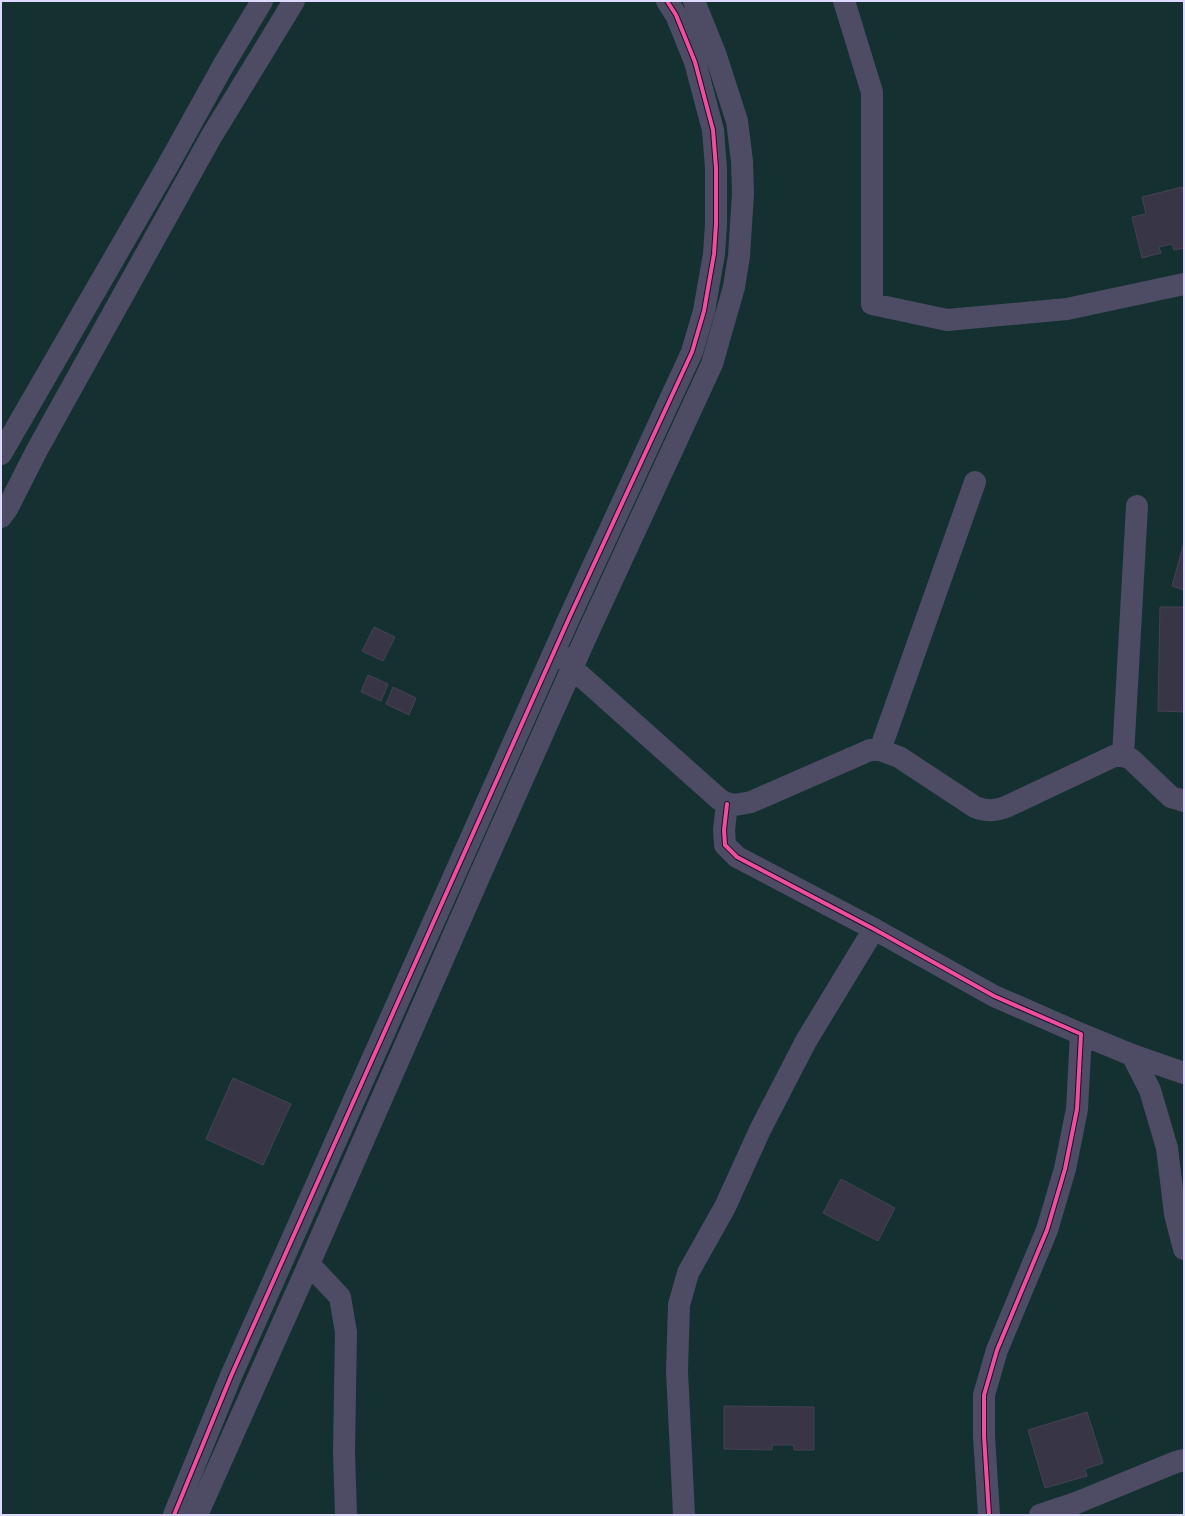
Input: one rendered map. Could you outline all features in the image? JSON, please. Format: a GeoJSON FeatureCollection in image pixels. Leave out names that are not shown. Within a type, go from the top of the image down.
{"type":"FeatureCollection","features":[{"type":"Feature","properties":{"kind":"street"},"geometry":{"type":"LineString","coordinates":[[1,454],[168,165],[223,66],[262,1]]}},
{"type":"Feature","properties":{"kind":"street"},"geometry":{"type":"LineString","coordinates":[[1,517],[7,510],[37,450],[211,137],[294,1]]}},
{"type":"Feature","properties":{"kind":"street"},"geometry":{"type":"LineString","coordinates":[[174,1515],[231,1376],[556,647],[692,352],[704,310],[710,279],[716,224],[716,168],[713,130],[695,62],[676,15],[667,1]]}},
{"type":"Feature","properties":{"kind":"street"},"geometry":{"type":"LineString","coordinates":[[198,1515],[572,668],[712,364],[734,287],[739,256],[743,194],[742,161],[737,120],[715,53],[694,1]]}},
{"type":"Feature","properties":{"kind":"street"},"geometry":{"type":"LineString","coordinates":[[844,1],[872,92],[872,304],[947,320],[1067,308],[1184,284]]}},
{"type":"Feature","properties":{"kind":"street"},"geometry":{"type":"LineString","coordinates":[[880,750],[975,482]]}},
{"type":"Feature","properties":{"kind":"street"},"geometry":{"type":"LineString","coordinates":[[1123,756],[1137,506]]}},
{"type":"Feature","properties":{"kind":"street"},"geometry":{"type":"LineString","coordinates":[[556,647],[572,668],[713,794],[728,804],[740,805],[751,802],[870,750],[880,750],[899,757],[975,807],[983,810],[991,811],[1008,806],[1114,756],[1123,756],[1131,760],[1171,797],[1184,801]]}},
{"type":"Feature","properties":{"kind":"street"},"geometry":{"type":"LineString","coordinates":[[728,804],[724,830],[725,845],[737,857],[874,929],[994,996],[1132,1055],[1184,1073]]}},
{"type":"Feature","properties":{"kind":"street"},"geometry":{"type":"LineString","coordinates":[[684,1515],[677,1370],[679,1305],[688,1273],[725,1207],[760,1130],[806,1041],[874,929]]}},
{"type":"Feature","properties":{"kind":"street"},"geometry":{"type":"LineString","coordinates":[[989,1515],[984,1436],[984,1395],[997,1350],[1047,1230],[1065,1169],[1077,1109],[1081,1034]]}},
{"type":"Feature","properties":{"kind":"street"},"geometry":{"type":"LineString","coordinates":[[1132,1055],[1150,1090],[1167,1148],[1176,1214],[1184,1249]]}},
{"type":"Feature","properties":{"kind":"street"},"geometry":{"type":"LineString","coordinates":[[310,1264],[340,1297],[346,1332],[344,1452],[346,1515]]}},
{"type":"Feature","properties":{"kind":"street"},"geometry":{"type":"LineString","coordinates":[[1040,1515],[1076,1503],[1184,1460]]}},
{"type":"Feature","properties":{"kind":"green space"},"geometry":{"type":"Polygon","coordinates":[[[1,1],[1184,1],[1184,1515],[1,1515],[1,1]]]}},
{"type":"Feature","properties":{"kind":"building"},"geometry":{"type":"Polygon","coordinates":[[[1182,187],[1184,196],[1184,248],[1174,250],[1172,244],[1159,247],[1161,253],[1142,258],[1132,217],[1146,214],[1142,197],[1182,187]]]}},
{"type":"Feature","properties":{"kind":"building"},"geometry":{"type":"Polygon","coordinates":[[[1184,543],[1184,590],[1172,586],[1184,543]]]}},
{"type":"Feature","properties":{"kind":"building"},"geometry":{"type":"Polygon","coordinates":[[[1160,607],[1184,607],[1184,712],[1158,711],[1160,607]]]}},
{"type":"Feature","properties":{"kind":"building"},"geometry":{"type":"Polygon","coordinates":[[[374,627],[395,637],[383,661],[362,651],[374,627]]]}},
{"type":"Feature","properties":{"kind":"building"},"geometry":{"type":"Polygon","coordinates":[[[368,675],[388,684],[381,701],[361,692],[368,675]]]}},
{"type":"Feature","properties":{"kind":"building"},"geometry":{"type":"Polygon","coordinates":[[[393,687],[416,698],[409,715],[386,704],[393,687]]]}},
{"type":"Feature","properties":{"kind":"building"},"geometry":{"type":"Polygon","coordinates":[[[233,1078],[291,1104],[263,1165],[206,1139],[233,1078]]]}},
{"type":"Feature","properties":{"kind":"building"},"geometry":{"type":"Polygon","coordinates":[[[841,1179],[895,1208],[878,1241],[823,1213],[841,1179]]]}},
{"type":"Feature","properties":{"kind":"building"},"geometry":{"type":"Polygon","coordinates":[[[724,1406],[814,1407],[814,1450],[794,1450],[794,1445],[772,1445],[772,1450],[724,1449],[724,1406]]]}},
{"type":"Feature","properties":{"kind":"building"},"geometry":{"type":"Polygon","coordinates":[[[1087,1412],[1103,1463],[1085,1469],[1087,1476],[1045,1488],[1028,1430],[1087,1412]]]}},
{"type":"Feature","properties":{"kind":"cycle path"},"geometry":{"type":"LineString","coordinates":[[174,1515],[231,1376],[570,616],[692,352],[704,311],[714,254],[716,224],[716,168],[713,130],[695,62],[676,15],[667,1]]}},
{"type":"Feature","properties":{"kind":"cycle path"},"geometry":{"type":"LineString","coordinates":[[727,804],[724,830],[725,845],[737,857],[874,929],[994,996],[1081,1034],[1077,1109],[1065,1169],[1047,1230],[997,1350],[984,1395],[984,1436],[989,1515]]}}]}
